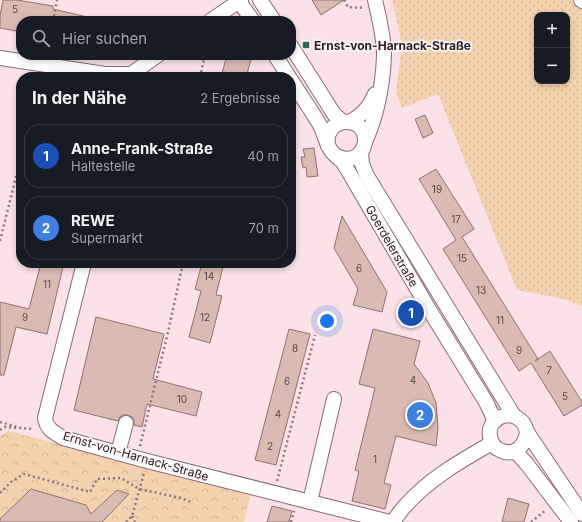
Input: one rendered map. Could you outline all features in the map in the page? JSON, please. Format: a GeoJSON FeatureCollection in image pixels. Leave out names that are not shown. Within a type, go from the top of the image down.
{"type":"FeatureCollection","features":[{"type":"Feature","properties":{"kind":"street"},"geometry":{"type":"LineString","coordinates":[[217,16],[239,0],[250,16]]}},
{"type":"Feature","properties":{"kind":"street"},"geometry":{"type":"LineString","coordinates":[[260,0],[271,16]]}},
{"type":"Feature","properties":{"kind":"street"},"geometry":{"type":"LineString","coordinates":[[376,3],[384,55],[382,75],[380,90],[377,105],[370,132],[363,147],[355,157],[342,159],[332,151],[328,137],[335,125],[358,117],[368,109],[382,75]]}},
{"type":"Feature","properties":{"kind":"street","name":"Goerdelerstraße"},"geometry":{"type":"LineString","coordinates":[[296,54],[334,114],[339,119],[355,124],[363,131],[365,136],[362,164],[367,176],[514,416],[523,423],[527,432],[582,514]]}},
{"type":"Feature","properties":{"kind":"street"},"geometry":{"type":"LineString","coordinates":[[0,58],[91,72]]}},
{"type":"Feature","properties":{"kind":"street"},"geometry":{"type":"LineString","coordinates":[[115,72],[135,68],[149,60]]}},
{"type":"Feature","properties":{"kind":"street"},"geometry":{"type":"LineString","coordinates":[[278,60],[286,72]]}},
{"type":"Feature","properties":{"kind":"street","name":"Goerdelerstraße"},"geometry":{"type":"LineString","coordinates":[[296,88],[320,127],[332,151],[347,169],[430,311],[486,402],[494,421]]}},
{"type":"Feature","properties":{"kind":"street","name":"Ernst-von-Harnack-Straße"},"geometry":{"type":"LineString","coordinates":[[83,268],[46,418],[46,422],[51,430],[63,438],[142,460],[310,502],[351,517],[391,522]]}},
{"type":"Feature","properties":{"kind":"street"},"geometry":{"type":"LineString","coordinates":[[310,502],[334,400]]}},
{"type":"Feature","properties":{"kind":"street"},"geometry":{"type":"LineString","coordinates":[[514,416],[509,415],[499,418],[494,421],[491,426],[489,432],[490,438],[495,448],[505,452],[515,451],[524,444],[527,432]]}},
{"type":"Feature","properties":{"kind":"street"},"geometry":{"type":"LineString","coordinates":[[118,453],[126,423]]}},
{"type":"Feature","properties":{"kind":"street"},"geometry":{"type":"LineString","coordinates":[[391,522],[406,504],[439,476],[492,443]]}},
{"type":"Feature","properties":{"kind":"street"},"geometry":{"type":"LineString","coordinates":[[515,451],[526,463],[571,522]]}},
{"type":"Feature","properties":{"kind":"path"},"geometry":{"type":"LineString","coordinates":[[54,16],[57,0]]}},
{"type":"Feature","properties":{"kind":"path"},"geometry":{"type":"LineString","coordinates":[[344,0],[348,7],[359,8],[376,3]]}},
{"type":"Feature","properties":{"kind":"path"},"geometry":{"type":"LineString","coordinates":[[201,72],[204,60]]}},
{"type":"Feature","properties":{"kind":"path"},"geometry":{"type":"LineString","coordinates":[[0,241],[16,177]]}},
{"type":"Feature","properties":{"kind":"path"},"geometry":{"type":"LineString","coordinates":[[126,522],[132,516],[139,489],[142,460],[182,268]]}},
{"type":"Feature","properties":{"kind":"path"},"geometry":{"type":"LineString","coordinates":[[274,493],[315,335]]}},
{"type":"Feature","properties":{"kind":"path"},"geometry":{"type":"LineString","coordinates":[[0,422],[21,428]]}},
{"type":"Feature","properties":{"kind":"path"},"geometry":{"type":"LineString","coordinates":[[0,430],[5,428],[21,428],[51,430]]}},
{"type":"Feature","properties":{"kind":"path"},"geometry":{"type":"LineString","coordinates":[[0,493],[11,482],[24,474],[90,492],[97,479],[121,478],[139,489],[181,498],[193,503]]}},
{"type":"Feature","properties":{"kind":"path"},"geometry":{"type":"LineString","coordinates":[[531,522],[543,513],[554,501]]}},
{"type":"Feature","properties":{"kind":"path"},"geometry":{"type":"LineString","coordinates":[[132,516],[134,522]]}},
{"type":"Feature","properties":{"kind":"green space"},"geometry":{"type":"Polygon","coordinates":[[[392,0],[574,0],[582,7],[582,306],[564,299],[517,290],[438,94],[402,108],[396,92],[402,45],[392,0]]]}},
{"type":"Feature","properties":{"kind":"green space"},"geometry":{"type":"Polygon","coordinates":[[[8,431],[251,493],[244,522],[0,522],[0,436],[8,431]]]}},
{"type":"Feature","properties":{"kind":"building"},"geometry":{"type":"Polygon","coordinates":[[[3,0],[17,0],[53,6],[53,9],[83,16],[16,16],[16,31],[0,28],[0,16],[3,0]]]}},
{"type":"Feature","properties":{"kind":"building"},"geometry":{"type":"Polygon","coordinates":[[[312,0],[344,0],[321,15],[312,0]]]}},
{"type":"Feature","properties":{"kind":"building"},"geometry":{"type":"Polygon","coordinates":[[[226,60],[251,60],[247,72],[222,72],[226,60]]]}},
{"type":"Feature","properties":{"kind":"building"},"geometry":{"type":"Polygon","coordinates":[[[425,115],[433,133],[423,138],[415,119],[425,115]]]}},
{"type":"Feature","properties":{"kind":"building"},"geometry":{"type":"Polygon","coordinates":[[[314,148],[318,176],[307,177],[306,167],[303,168],[301,157],[305,157],[303,149],[314,148]]]}},
{"type":"Feature","properties":{"kind":"building"},"geometry":{"type":"Polygon","coordinates":[[[436,169],[474,229],[462,237],[538,359],[550,351],[582,402],[582,405],[564,416],[531,363],[519,371],[443,249],[456,240],[419,179],[436,169]]]}},
{"type":"Feature","properties":{"kind":"building"},"geometry":{"type":"Polygon","coordinates":[[[342,216],[387,292],[382,312],[353,305],[358,289],[334,248],[342,216]]]}},
{"type":"Feature","properties":{"kind":"building"},"geometry":{"type":"Polygon","coordinates":[[[40,268],[63,268],[47,334],[16,327],[4,375],[0,375],[0,302],[29,309],[40,268]]]}},
{"type":"Feature","properties":{"kind":"building"},"geometry":{"type":"Polygon","coordinates":[[[201,268],[223,268],[216,295],[222,296],[210,343],[189,337],[201,291],[195,289],[201,268]]]}},
{"type":"Feature","properties":{"kind":"building"},"geometry":{"type":"Polygon","coordinates":[[[96,317],[164,334],[153,379],[202,392],[196,416],[147,404],[142,427],[134,425],[134,420],[128,415],[123,415],[118,421],[74,410],[96,317]]]}},
{"type":"Feature","properties":{"kind":"building"},"geometry":{"type":"Polygon","coordinates":[[[289,329],[310,334],[276,465],[255,460],[289,329]]]}},
{"type":"Feature","properties":{"kind":"building"},"geometry":{"type":"Polygon","coordinates":[[[373,329],[420,341],[414,364],[428,383],[436,403],[438,427],[436,446],[396,436],[384,483],[391,485],[385,509],[352,501],[359,471],[355,470],[375,388],[359,384],[373,329]]]}},
{"type":"Feature","properties":{"kind":"building"},"geometry":{"type":"Polygon","coordinates":[[[31,489],[86,505],[91,514],[117,490],[129,494],[102,522],[0,522],[0,519],[31,489]]]}},
{"type":"Feature","properties":{"kind":"building"},"geometry":{"type":"Polygon","coordinates":[[[508,498],[529,504],[524,522],[502,522],[508,498]]]}},
{"type":"Feature","properties":{"kind":"building"},"geometry":{"type":"Polygon","coordinates":[[[272,506],[292,511],[289,522],[267,522],[272,506]]]}},
{"type":"Feature","properties":{"kind":"place","name":"Ernst-von-Harnack-Straße"},"geometry":{"type":"Point","coordinates":[306,45]}},
{"type":"Feature","properties":{"kind":"place","name":"Anne-Frank-Straße"},"geometry":{"type":"Point","coordinates":[411,313]}},
{"type":"Feature","properties":{"kind":"place","name":"REWE"},"geometry":{"type":"Point","coordinates":[420,415]}}]}
